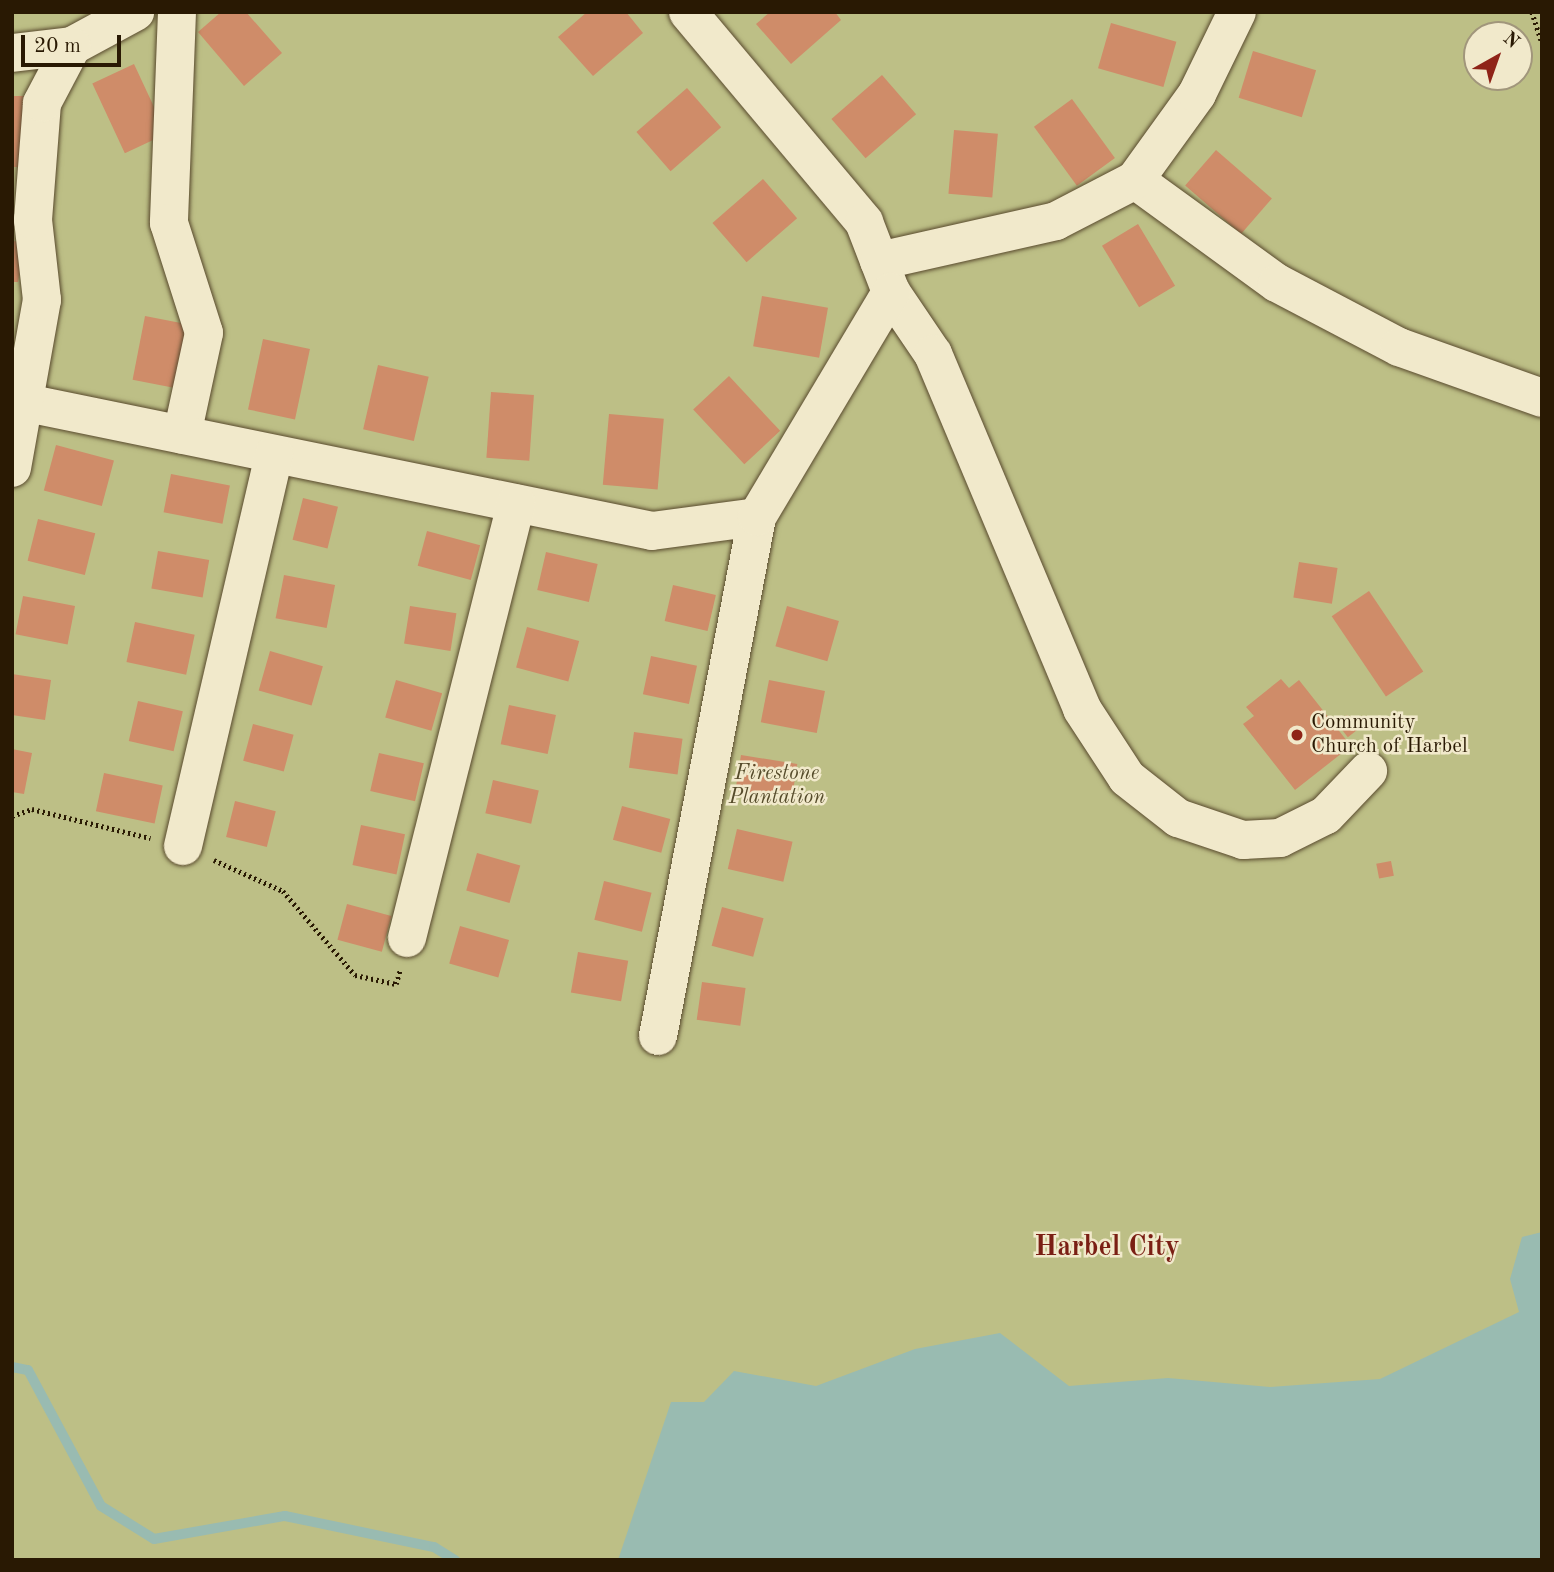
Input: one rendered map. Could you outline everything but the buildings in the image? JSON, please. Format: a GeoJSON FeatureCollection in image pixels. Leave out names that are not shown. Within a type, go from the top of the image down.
{"type":"FeatureCollection","features":[{"type":"Feature","properties":{"kind":"street"},"geometry":{"type":"LineString","coordinates":[[12,53],[72,47],[135,12]]}},
{"type":"Feature","properties":{"kind":"street"},"geometry":{"type":"LineString","coordinates":[[177,12],[169,223],[204,333],[182,435]]}},
{"type":"Feature","properties":{"kind":"street"},"geometry":{"type":"LineString","coordinates":[[688,12],[864,222],[885,276],[933,354],[1082,709],[1127,778],[1178,818],[1243,839],[1268,839],[1326,815],[1368,771]]}},
{"type":"Feature","properties":{"kind":"street"},"geometry":{"type":"LineString","coordinates":[[658,1037],[757,517],[885,276],[1056,221],[1135,180],[1197,94],[1237,12]]}},
{"type":"Feature","properties":{"kind":"street"},"geometry":{"type":"LineString","coordinates":[[12,468],[19,401],[43,300],[33,220],[42,103],[72,47]]}},
{"type":"Feature","properties":{"kind":"street"},"geometry":{"type":"LineString","coordinates":[[1135,180],[1277,284],[1399,347],[1542,398]]}},
{"type":"Feature","properties":{"kind":"street"},"geometry":{"type":"LineString","coordinates":[[19,401],[652,531],[757,517]]}},
{"type":"Feature","properties":{"kind":"street"},"geometry":{"type":"LineString","coordinates":[[183,846],[274,454]]}},
{"type":"Feature","properties":{"kind":"street"},"geometry":{"type":"LineString","coordinates":[[407,938],[516,503]]}},
{"type":"Feature","properties":{"kind":"path"},"geometry":{"type":"LineString","coordinates":[[1532,12],[1542,43]]}},
{"type":"Feature","properties":{"kind":"path"},"geometry":{"type":"LineString","coordinates":[[12,816],[32,809],[183,846],[283,891],[355,975],[397,984],[407,938]]}},
{"type":"Feature","properties":{"kind":"green space","name":"Firestone Plantation"},"geometry":{"type":"Polygon","coordinates":[[[12,12],[1542,12],[1542,1560],[12,1560],[12,12]]]}},
{"type":"Feature","properties":{"kind":"water"},"geometry":{"type":"Polygon","coordinates":[[[1542,1232],[1542,1560],[618,1560],[671,1402],[704,1402],[734,1371],[816,1386],[915,1349],[1000,1333],[1069,1386],[1168,1378],[1270,1387],[1380,1379],[1519,1312],[1510,1279],[1522,1237],[1542,1232]]]}},
{"type":"Feature","properties":{"kind":"waterway"},"geometry":{"type":"LineString","coordinates":[[12,1367],[28,1370],[101,1506],[154,1539],[285,1516],[434,1547],[455,1560]]}},
{"type":"Feature","properties":{"kind":"place","name":"Community Church of Harbel"},"geometry":{"type":"Point","coordinates":[1297,735]}},
{"type":"Feature","properties":{"kind":"district","name":"Harbel City"},"geometry":{"type":"Point","coordinates":[1107,1248]}}]}
